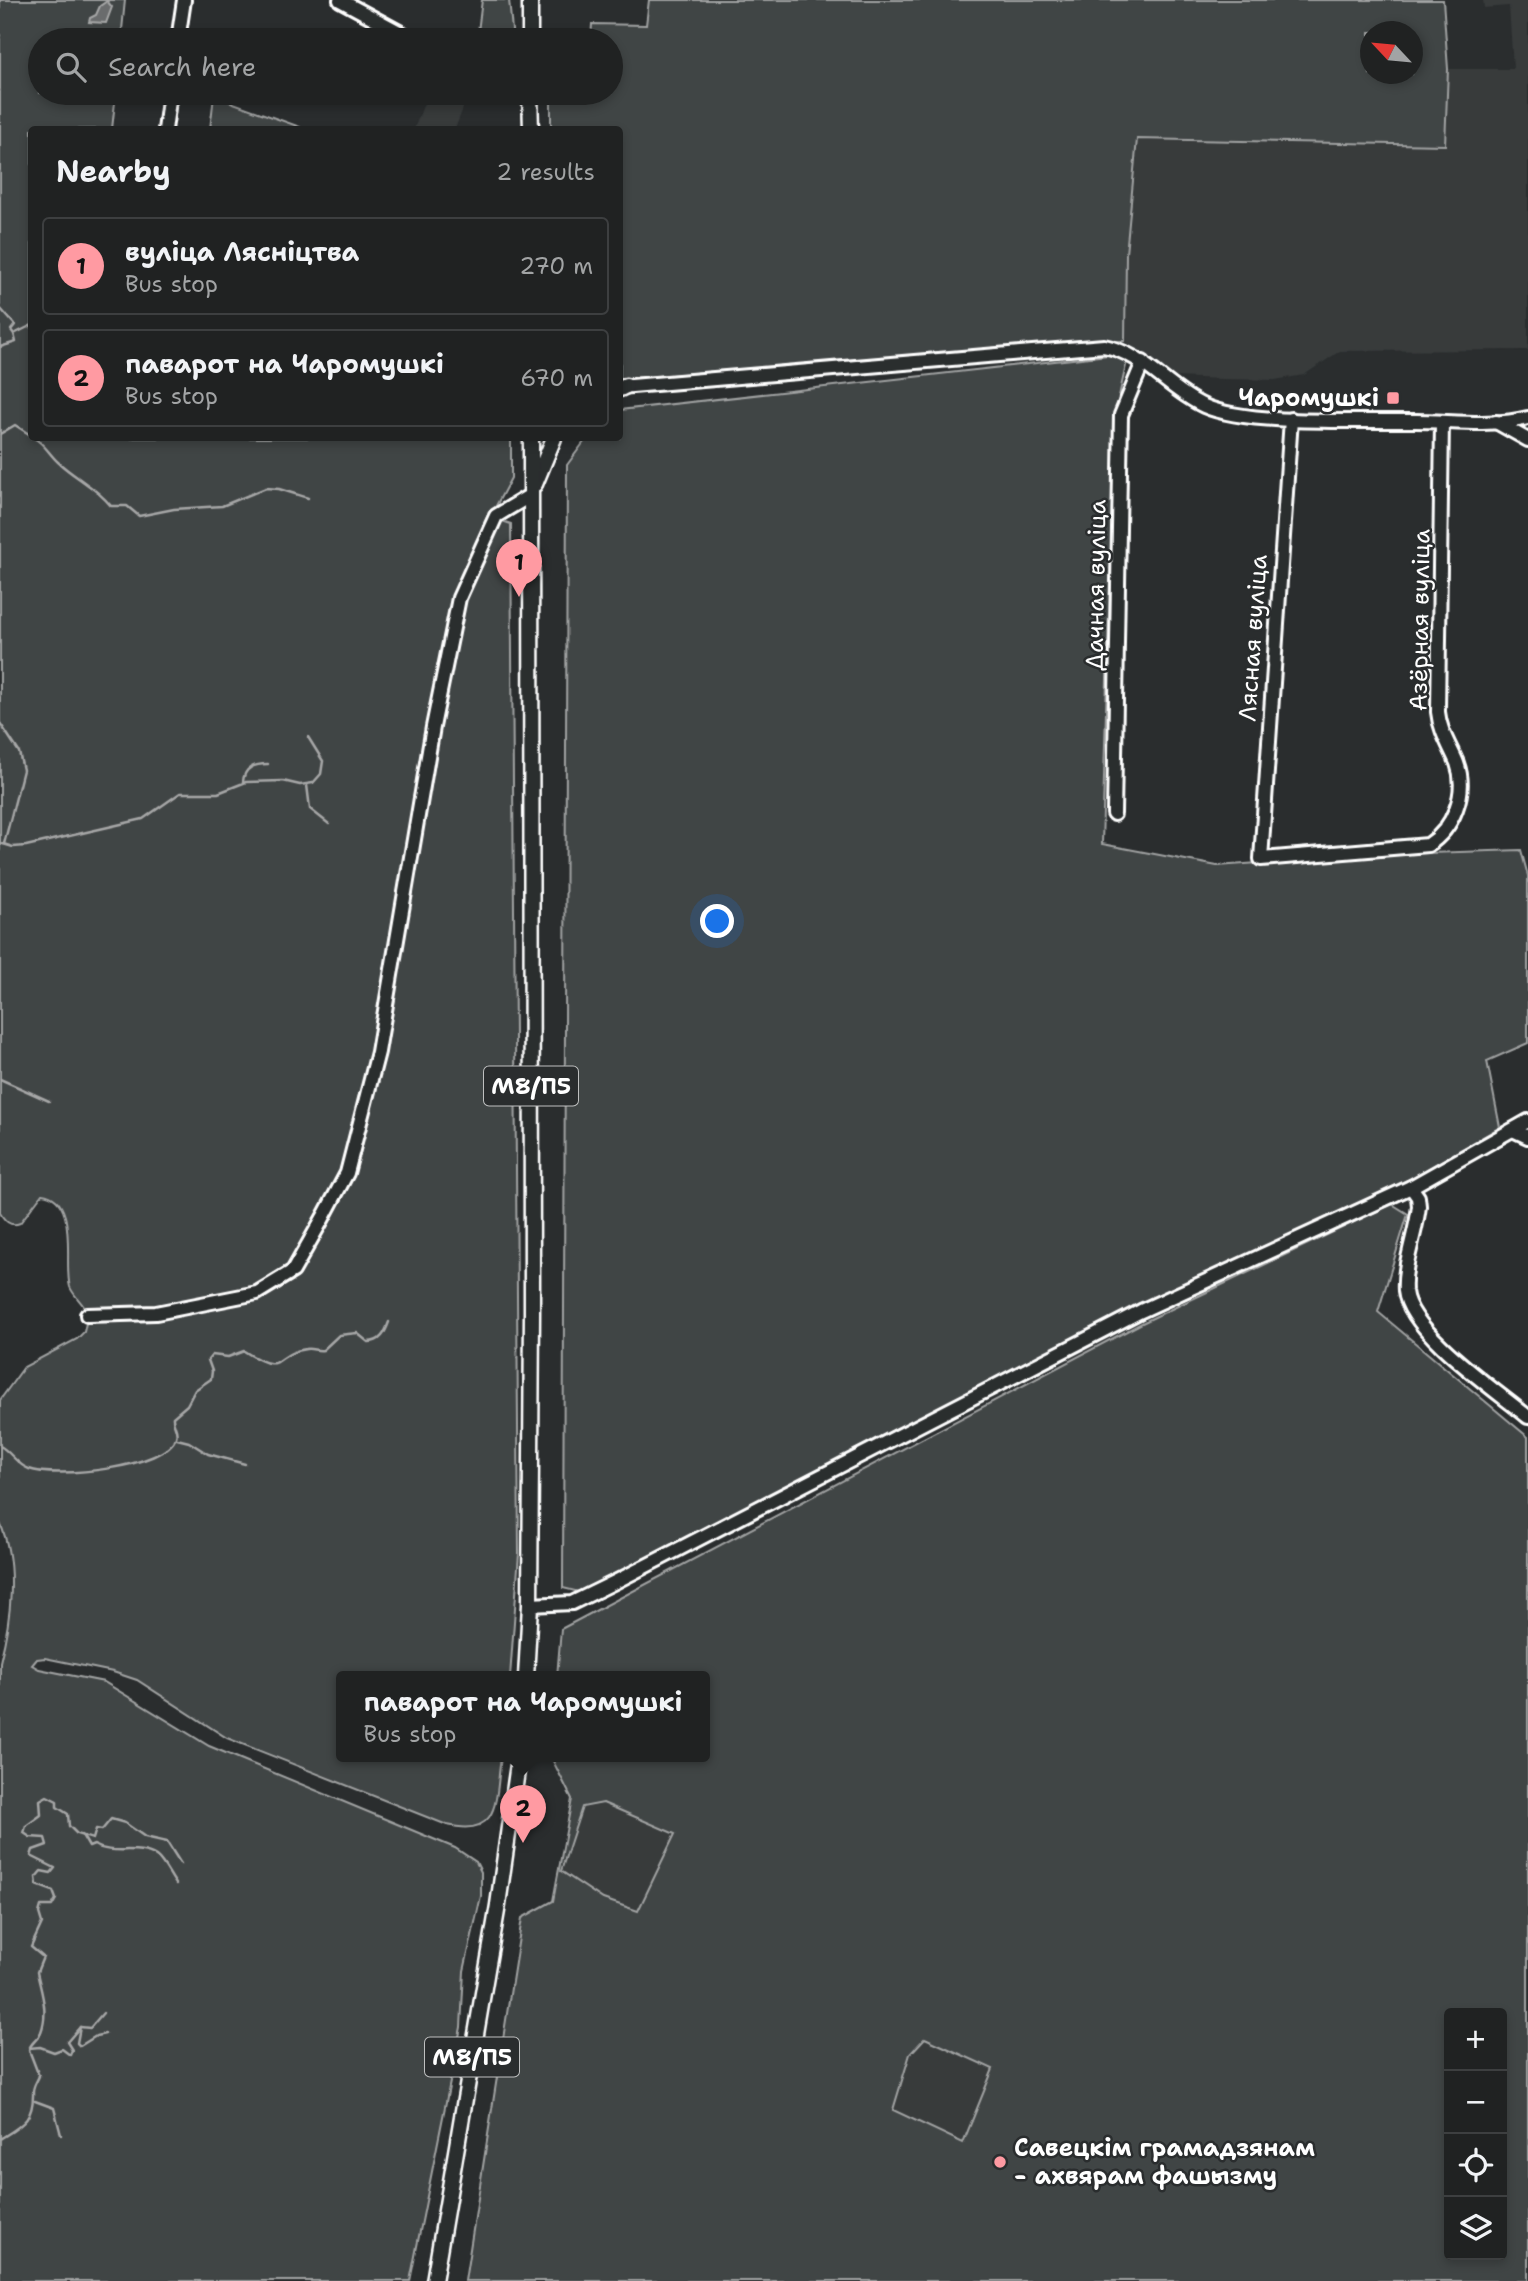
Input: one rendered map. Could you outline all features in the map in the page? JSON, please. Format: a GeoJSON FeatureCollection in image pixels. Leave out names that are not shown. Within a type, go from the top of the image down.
{"type":"FeatureCollection","features":[{"type":"Feature","properties":{"kind":"main road"},"geometry":{"type":"LineString","coordinates":[[530,0],[530,28]]}},
{"type":"Feature","properties":{"kind":"main road"},"geometry":{"type":"LineString","coordinates":[[530,105],[531,126]]}},
{"type":"Feature","properties":{"kind":"main road","name":"М8/П5"},"geometry":{"type":"LineString","coordinates":[[526,1671],[530,1605],[531,441]]}},
{"type":"Feature","properties":{"kind":"main road"},"geometry":{"type":"LineString","coordinates":[[531,495],[553,441]]}},
{"type":"Feature","properties":{"kind":"main road","name":"М8/П5"},"geometry":{"type":"LineString","coordinates":[[434,2281],[496,1919],[518,1762]]}},
{"type":"Feature","properties":{"kind":"street"},"geometry":{"type":"LineString","coordinates":[[179,28],[184,0]]}},
{"type":"Feature","properties":{"kind":"street"},"geometry":{"type":"LineString","coordinates":[[340,0],[392,28]]}},
{"type":"Feature","properties":{"kind":"street"},"geometry":{"type":"LineString","coordinates":[[166,126],[168,105]]}},
{"type":"Feature","properties":{"kind":"street"},"geometry":{"type":"LineString","coordinates":[[623,387],[1089,346],[1114,348],[1143,362],[1204,406],[1226,412],[1291,419],[1496,422],[1528,418]]}},
{"type":"Feature","properties":{"kind":"street","name":"Дачная вуліца"},"geometry":{"type":"LineString","coordinates":[[1114,814],[1121,415],[1143,362]]}},
{"type":"Feature","properties":{"kind":"street","name":"Лясная вуліца"},"geometry":{"type":"LineString","coordinates":[[1291,419],[1261,859],[1428,845]]}},
{"type":"Feature","properties":{"kind":"street","name":"Азёрная вуліца"},"geometry":{"type":"LineString","coordinates":[[1428,845],[1446,831],[1453,819],[1459,791],[1458,765],[1442,731],[1438,712],[1442,422]]}},
{"type":"Feature","properties":{"kind":"street"},"geometry":{"type":"LineString","coordinates":[[1496,422],[1528,440]]}},
{"type":"Feature","properties":{"kind":"street"},"geometry":{"type":"LineString","coordinates":[[87,1315],[156,1313],[257,1293],[293,1271],[323,1217],[347,1172],[378,1052],[433,727],[459,598],[496,516],[531,495]]}},
{"type":"Feature","properties":{"kind":"street"},"geometry":{"type":"LineString","coordinates":[[530,1605],[572,1602],[1141,1311],[1410,1187],[1528,1121]]}},
{"type":"Feature","properties":{"kind":"street"},"geometry":{"type":"LineString","coordinates":[[1513,1130],[1528,1137]]}},
{"type":"Feature","properties":{"kind":"street"},"geometry":{"type":"LineString","coordinates":[[1410,1187],[1418,1197],[1419,1206],[1406,1278],[1407,1302],[1412,1313],[1455,1356],[1528,1417]]}},
{"type":"Feature","properties":{"kind":"shaded area"},"geometry":{"type":"Polygon","coordinates":[[[0,0],[125,0],[122,28],[28,28],[28,105],[115,105],[112,126],[28,126],[28,441],[511,441],[511,478],[490,517],[511,524],[519,1553],[510,1671],[336,1671],[336,1762],[500,1762],[492,1811],[487,1820],[478,1826],[447,1825],[227,1738],[137,1680],[113,1672],[45,1658],[37,1659],[32,1665],[39,1669],[104,1682],[209,1746],[455,1848],[476,1862],[481,1872],[481,1896],[464,1971],[461,2027],[410,2281],[0,2281],[0,1662],[10,1610],[11,1574],[6,1539],[0,1523],[0,1400],[24,1367],[77,1339],[84,1332],[88,1314],[70,1287],[66,1219],[54,1198],[42,1194],[20,1223],[8,1222],[0,1213],[0,0]]]}},
{"type":"Feature","properties":{"kind":"shaded area"},"geometry":{"type":"Polygon","coordinates":[[[482,0],[509,0],[512,28],[478,28],[482,0]]]}},
{"type":"Feature","properties":{"kind":"shaded area"},"geometry":{"type":"Polygon","coordinates":[[[649,0],[1443,0],[1448,69],[1445,145],[1137,139],[1126,254],[1125,341],[1092,341],[623,379],[623,126],[551,126],[551,105],[623,105],[623,28],[592,28],[592,24],[646,25],[649,0]]]}},
{"type":"Feature","properties":{"kind":"shaded area"},"geometry":{"type":"Polygon","coordinates":[[[1483,0],[1528,0],[1528,350],[1340,351],[1304,375],[1275,380],[1222,379],[1174,377],[1125,341],[1126,254],[1137,138],[1444,145],[1448,69],[1513,69],[1509,6],[1484,8],[1483,0]]]}},
{"type":"Feature","properties":{"kind":"shaded area"},"geometry":{"type":"Polygon","coordinates":[[[107,1],[112,7],[106,23],[89,22],[100,6],[107,1]]]}},
{"type":"Feature","properties":{"kind":"shaded area"},"geometry":{"type":"Polygon","coordinates":[[[213,105],[239,105],[297,126],[210,126],[213,105]]]}},
{"type":"Feature","properties":{"kind":"shaded area"},"geometry":{"type":"Polygon","coordinates":[[[423,105],[464,105],[456,126],[415,126],[423,105]]]}},
{"type":"Feature","properties":{"kind":"shaded area"},"geometry":{"type":"Polygon","coordinates":[[[1108,355],[1127,361],[1115,414],[1102,844],[1217,866],[1367,855],[1521,850],[1528,876],[1528,1043],[1487,1061],[1500,1127],[1401,1184],[1143,1303],[579,1592],[563,1588],[567,465],[585,441],[623,441],[623,410],[1108,355]]]}},
{"type":"Feature","properties":{"kind":"shaded area"},"geometry":{"type":"Polygon","coordinates":[[[1392,1204],[1408,1214],[1378,1312],[1528,1437],[1528,2281],[465,2281],[522,1918],[553,1901],[572,1799],[554,1762],[710,1762],[710,1671],[558,1671],[561,1629],[1142,1323],[1392,1204]],[[603,1803],[582,1807],[561,1871],[603,1899],[638,1911],[675,1834],[603,1803]],[[925,2038],[910,2054],[893,2110],[963,2143],[993,2069],[925,2038]]]}},
{"type":"Feature","properties":{"kind":"shaded area"},"geometry":{"type":"Polygon","coordinates":[[[603,1803],[676,1834],[639,1911],[603,1899],[561,1871],[582,1807],[603,1803]]]}},
{"type":"Feature","properties":{"kind":"shaded area"},"geometry":{"type":"Polygon","coordinates":[[[925,2038],[993,2069],[963,2143],[892,2110],[910,2054],[925,2038]]]}},
{"type":"Feature","properties":{"kind":"waterway"},"geometry":{"type":"LineString","coordinates":[[0,308],[15,325],[11,330],[14,334]]}},
{"type":"Feature","properties":{"kind":"waterway"},"geometry":{"type":"LineString","coordinates":[[0,347],[16,342],[14,334],[28,327]]}},
{"type":"Feature","properties":{"kind":"waterway"},"geometry":{"type":"LineString","coordinates":[[0,434],[15,425],[28,433]]}},
{"type":"Feature","properties":{"kind":"waterway"},"geometry":{"type":"LineString","coordinates":[[38,441],[58,462],[99,493],[111,506],[127,506],[139,516],[174,509],[222,506],[266,488],[308,498]]}},
{"type":"Feature","properties":{"kind":"waterway"},"geometry":{"type":"LineString","coordinates":[[0,723],[19,752],[23,770],[4,844]]}},
{"type":"Feature","properties":{"kind":"waterway"},"geometry":{"type":"LineString","coordinates":[[0,843],[13,847],[26,846],[143,819],[180,793],[218,793],[246,782],[283,781],[300,785],[313,783],[321,774],[323,761],[308,737]]}},
{"type":"Feature","properties":{"kind":"waterway"},"geometry":{"type":"LineString","coordinates":[[243,782],[251,767],[268,764]]}},
{"type":"Feature","properties":{"kind":"waterway"},"geometry":{"type":"LineString","coordinates":[[307,785],[310,809],[329,824]]}},
{"type":"Feature","properties":{"kind":"waterway"},"geometry":{"type":"LineString","coordinates":[[0,1079],[49,1101]]}},
{"type":"Feature","properties":{"kind":"waterway"},"geometry":{"type":"LineString","coordinates":[[0,1446],[25,1467],[42,1472],[85,1471],[132,1463],[168,1448],[177,1434],[173,1417],[187,1405],[195,1390],[211,1379],[212,1371],[208,1360],[212,1355],[228,1357],[244,1351],[257,1359],[273,1363],[295,1351],[323,1350],[339,1335],[357,1333],[368,1342],[379,1339],[389,1322]]}},
{"type":"Feature","properties":{"kind":"waterway"},"geometry":{"type":"LineString","coordinates":[[177,1439],[189,1442],[208,1454],[245,1464]]}},
{"type":"Feature","properties":{"kind":"waterway"},"geometry":{"type":"LineString","coordinates":[[0,2139],[29,2115],[39,2076],[29,2050],[40,2035],[43,2024],[44,2002],[37,1972],[43,1957],[31,1947],[42,1923],[39,1913],[41,1906],[52,1906],[56,1899],[53,1891],[37,1885],[36,1877],[41,1871],[51,1873],[55,1868],[31,1856],[33,1850],[47,1845],[45,1838],[30,1837],[24,1833],[26,1826],[41,1815],[40,1800],[47,1796],[57,1801],[57,1807],[68,1814],[69,1826],[77,1834],[93,1839],[96,1829],[102,1830],[111,1819],[125,1823],[145,1837],[167,1842],[181,1864]]}},
{"type":"Feature","properties":{"kind":"waterway"},"geometry":{"type":"LineString","coordinates":[[82,1835],[89,1847],[94,1845],[109,1850],[141,1851],[156,1856],[176,1884]]}},
{"type":"Feature","properties":{"kind":"waterway"},"geometry":{"type":"LineString","coordinates":[[80,2027],[90,2028],[103,2013]]}},
{"type":"Feature","properties":{"kind":"waterway"},"geometry":{"type":"LineString","coordinates":[[80,2027],[77,2043],[80,2046],[105,2034]]}},
{"type":"Feature","properties":{"kind":"waterway"},"geometry":{"type":"LineString","coordinates":[[29,2048],[40,2047],[54,2052],[62,2049],[70,2055],[72,2050],[67,2042],[80,2027]]}},
{"type":"Feature","properties":{"kind":"waterway"},"geometry":{"type":"LineString","coordinates":[[35,2101],[54,2108],[61,2135]]}},
{"type":"Feature","properties":{"kind":"place","name":"Чаромушкі"},"geometry":{"type":"Point","coordinates":[1393,398]}},
{"type":"Feature","properties":{"kind":"place","name":"вуліца Лясніцтва"},"geometry":{"type":"Point","coordinates":[519,597]}},
{"type":"Feature","properties":{"kind":"place","name":"паварот на Чаромушкі"},"geometry":{"type":"Point","coordinates":[523,1843]}},
{"type":"Feature","properties":{"kind":"place","name":"Савецкім грамадзянам - ахвярам фашызму"},"geometry":{"type":"Point","coordinates":[1000,2162]}}]}
